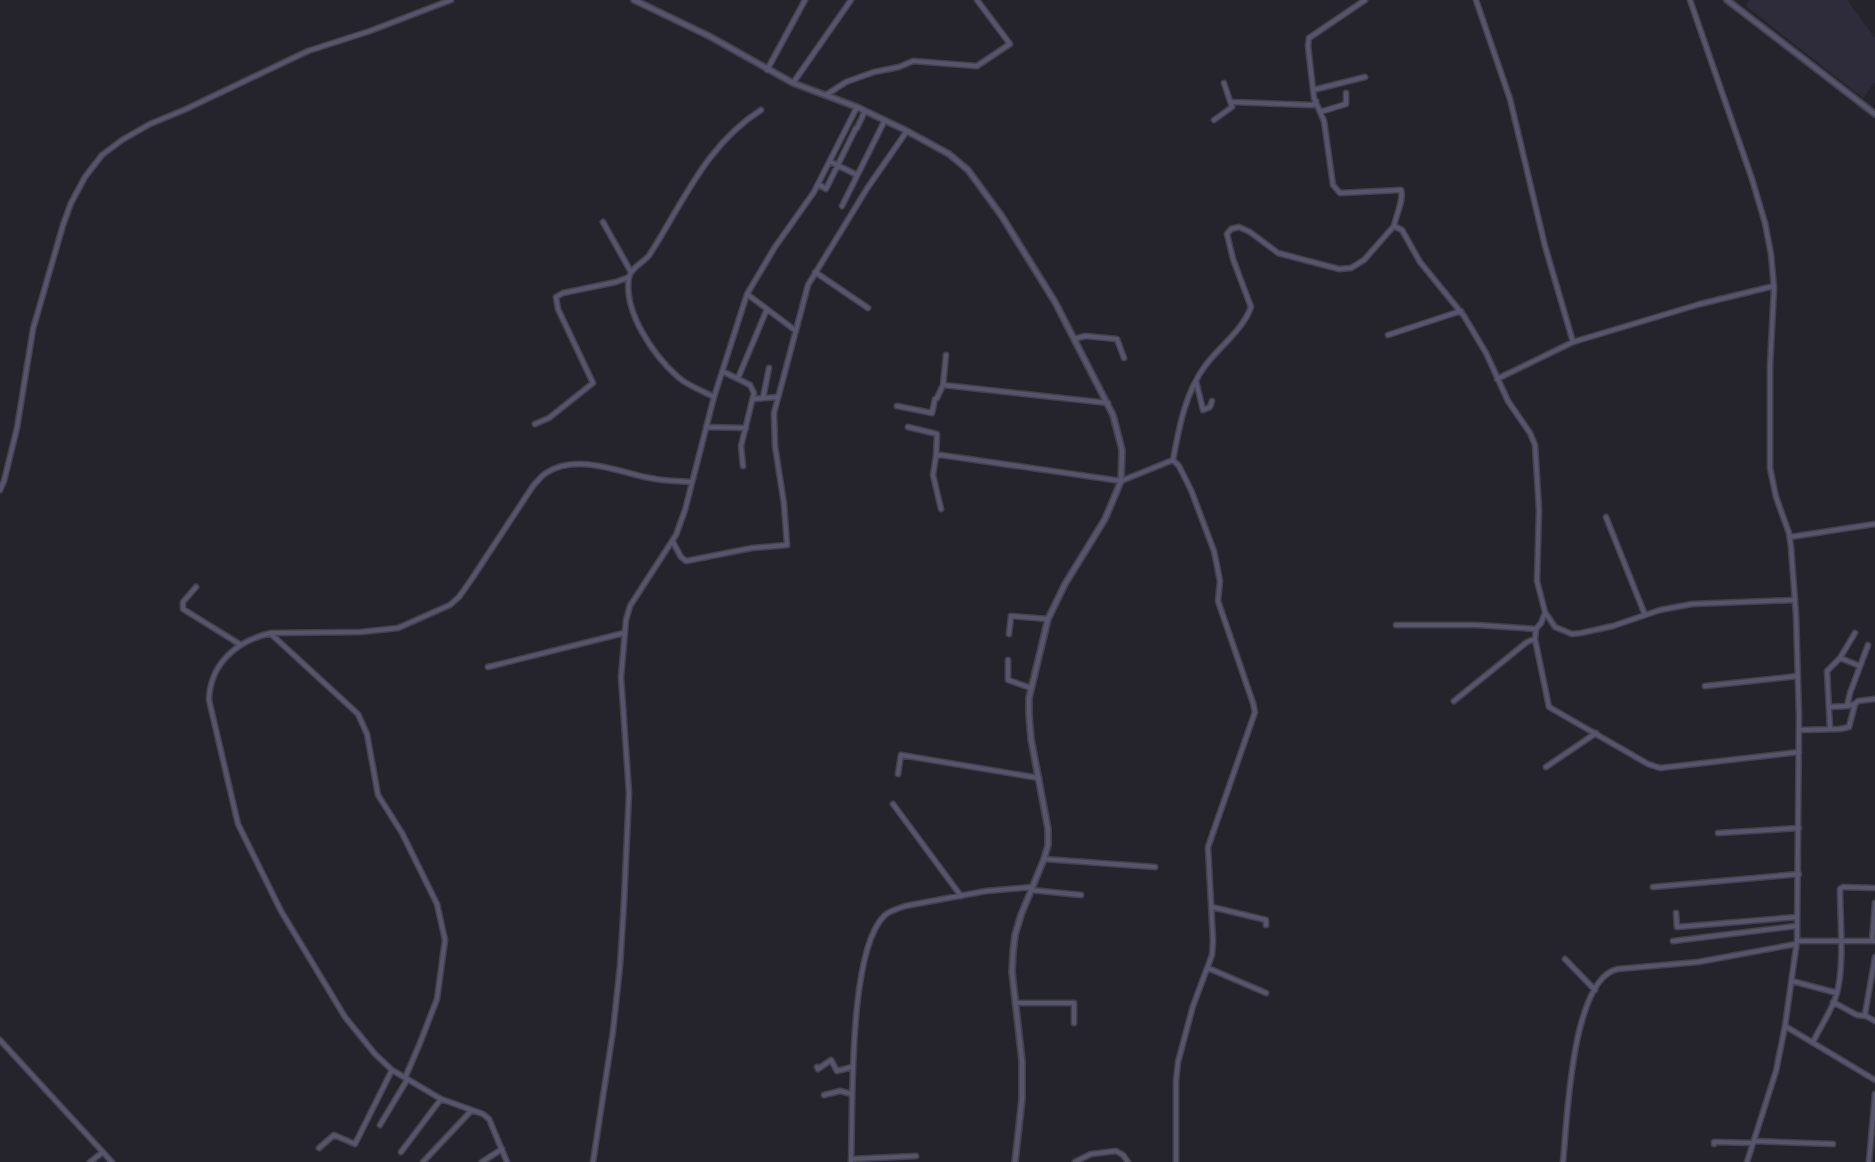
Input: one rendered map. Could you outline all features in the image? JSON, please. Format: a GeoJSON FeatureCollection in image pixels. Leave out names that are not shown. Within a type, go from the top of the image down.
{"type":"FeatureCollection","features":[{"type":"Feature","properties":{"kind":"street"},"geometry":{"type":"LineString","coordinates":[[0,490],[17,428],[33,329],[63,225],[71,203],[85,177],[102,155],[150,124],[308,51],[370,31],[451,0]]}},
{"type":"Feature","properties":{"kind":"street"},"geometry":{"type":"LineString","coordinates":[[634,0],[709,36],[793,83],[857,107],[907,131],[949,154],[968,170],[982,187],[1055,302],[1108,403],[1120,435],[1123,467],[1121,481],[1105,519],[1065,584],[1048,619],[1031,688],[1029,714],[1048,829],[1048,845],[1015,935],[1012,972],[1022,1061],[1022,1099],[1015,1162]]}},
{"type":"Feature","properties":{"kind":"street"},"geometry":{"type":"LineString","coordinates":[[767,70],[805,0]]}},
{"type":"Feature","properties":{"kind":"street"},"geometry":{"type":"LineString","coordinates":[[793,83],[850,0]]}},
{"type":"Feature","properties":{"kind":"street"},"geometry":{"type":"LineString","coordinates":[[825,95],[846,82],[874,72],[899,67],[913,60],[977,66],[1010,44],[977,0]]}},
{"type":"Feature","properties":{"kind":"street"},"geometry":{"type":"LineString","coordinates":[[1173,460],[1182,418],[1196,381],[1208,362],[1240,325],[1251,307],[1233,259],[1227,234],[1231,229],[1239,227],[1251,232],[1278,253],[1339,269],[1351,268],[1364,260],[1394,226],[1402,196],[1401,190],[1340,193],[1335,189],[1328,160],[1324,121],[1313,90],[1309,38],[1365,0]]}},
{"type":"Feature","properties":{"kind":"street"},"geometry":{"type":"LineString","coordinates":[[1476,0],[1510,99],[1545,246],[1573,342]]}},
{"type":"Feature","properties":{"kind":"street"},"geometry":{"type":"LineString","coordinates":[[1690,0],[1741,144],[1762,212],[1771,254],[1774,286],[1770,366],[1770,468],[1776,497],[1789,537],[1795,600],[1799,730],[1796,943],[1785,1026],[1776,1071],[1746,1162]]}},
{"type":"Feature","properties":{"kind":"street"},"geometry":{"type":"LineString","coordinates":[[1727,0],[1875,114]]}},
{"type":"Feature","properties":{"kind":"street"},"geometry":{"type":"LineString","coordinates":[[1313,90],[1365,76]]}},
{"type":"Feature","properties":{"kind":"street"},"geometry":{"type":"LineString","coordinates":[[1214,120],[1232,107],[1224,83]]}},
{"type":"Feature","properties":{"kind":"street"},"geometry":{"type":"LineString","coordinates":[[1320,112],[1346,104],[1346,93]]}},
{"type":"Feature","properties":{"kind":"street"},"geometry":{"type":"LineString","coordinates":[[1231,102],[1313,105],[1316,101]]}},
{"type":"Feature","properties":{"kind":"street"},"geometry":{"type":"LineString","coordinates":[[592,1162],[613,1031],[624,912],[629,793],[621,677],[624,633],[630,606],[673,541],[685,510],[714,397],[724,372],[747,294],[831,162],[857,107]]}},
{"type":"Feature","properties":{"kind":"street"},"geometry":{"type":"LineString","coordinates":[[535,424],[549,418],[593,383],[558,309],[556,297],[563,293],[616,282],[631,274],[648,257],[686,190],[721,144],[740,123],[761,110]]}},
{"type":"Feature","properties":{"kind":"street"},"geometry":{"type":"LineString","coordinates":[[818,184],[826,189],[865,111]]}},
{"type":"Feature","properties":{"kind":"street"},"geometry":{"type":"LineString","coordinates":[[842,206],[885,120]]}},
{"type":"Feature","properties":{"kind":"street"},"geometry":{"type":"LineString","coordinates":[[849,124],[856,128]]}},
{"type":"Feature","properties":{"kind":"street"},"geometry":{"type":"LineString","coordinates":[[673,541],[681,557],[686,561],[752,548],[787,545],[788,536],[774,429],[774,413],[808,285],[868,187],[907,131]]}},
{"type":"Feature","properties":{"kind":"street"},"geometry":{"type":"LineString","coordinates":[[831,162],[857,176]]}},
{"type":"Feature","properties":{"kind":"street"},"geometry":{"type":"LineString","coordinates":[[603,222],[631,274],[632,305],[636,321],[646,337],[680,379],[714,397]]}},
{"type":"Feature","properties":{"kind":"street"},"geometry":{"type":"LineString","coordinates":[[1394,226],[1402,230],[1420,262],[1461,311],[1486,353],[1508,401],[1535,445],[1539,510],[1537,581],[1545,612],[1555,627],[1572,633],[1613,626],[1645,615],[1692,604],[1795,600]]}},
{"type":"Feature","properties":{"kind":"street"},"geometry":{"type":"LineString","coordinates":[[815,272],[868,308]]}},
{"type":"Feature","properties":{"kind":"street"},"geometry":{"type":"LineString","coordinates":[[1497,379],[1573,342],[1700,304],[1774,286]]}},
{"type":"Feature","properties":{"kind":"street"},"geometry":{"type":"LineString","coordinates":[[747,294],[796,330]]}},
{"type":"Feature","properties":{"kind":"street"},"geometry":{"type":"LineString","coordinates":[[738,378],[767,309]]}},
{"type":"Feature","properties":{"kind":"street"},"geometry":{"type":"LineString","coordinates":[[1388,335],[1461,311]]}},
{"type":"Feature","properties":{"kind":"street"},"geometry":{"type":"LineString","coordinates":[[1074,339],[1085,336],[1117,339],[1124,358]]}},
{"type":"Feature","properties":{"kind":"street"},"geometry":{"type":"LineString","coordinates":[[897,406],[932,413],[935,399],[943,385],[946,355]]}},
{"type":"Feature","properties":{"kind":"street"},"geometry":{"type":"LineString","coordinates":[[763,398],[769,368]]}},
{"type":"Feature","properties":{"kind":"street"},"geometry":{"type":"LineString","coordinates":[[724,372],[738,378],[753,389],[753,399],[741,446],[743,466]]}},
{"type":"Feature","properties":{"kind":"street"},"geometry":{"type":"LineString","coordinates":[[1196,381],[1203,410],[1210,407],[1212,400]]}},
{"type":"Feature","properties":{"kind":"street"},"geometry":{"type":"LineString","coordinates":[[943,385],[1108,403]]}},
{"type":"Feature","properties":{"kind":"street"},"geometry":{"type":"LineString","coordinates":[[753,399],[778,397]]}},
{"type":"Feature","properties":{"kind":"street"},"geometry":{"type":"LineString","coordinates":[[706,427],[746,428]]}},
{"type":"Feature","properties":{"kind":"street"},"geometry":{"type":"LineString","coordinates":[[908,427],[937,434],[933,475],[941,508]]}},
{"type":"Feature","properties":{"kind":"street"},"geometry":{"type":"LineString","coordinates":[[936,456],[1121,481],[1173,460]]}},
{"type":"Feature","properties":{"kind":"street"},"geometry":{"type":"LineString","coordinates":[[1173,460],[1179,466],[1191,490],[1214,550],[1220,582],[1218,601],[1255,712],[1208,848],[1214,940],[1208,968],[1193,1006],[1178,1062],[1176,1162]]}},
{"type":"Feature","properties":{"kind":"street"},"geometry":{"type":"LineString","coordinates":[[507,1162],[489,1119],[441,1099],[392,1070],[375,1054],[345,1017],[281,911],[238,824],[209,700],[209,686],[213,676],[231,651],[258,636],[271,633],[361,632],[398,628],[450,605],[471,580],[533,486],[544,474],[559,466],[590,466],[619,470],[648,478],[691,482]]}},
{"type":"Feature","properties":{"kind":"street"},"geometry":{"type":"LineString","coordinates":[[1606,517],[1645,615]]}},
{"type":"Feature","properties":{"kind":"street"},"geometry":{"type":"LineString","coordinates":[[1789,537],[1875,524]]}},
{"type":"Feature","properties":{"kind":"street"},"geometry":{"type":"LineString","coordinates":[[196,586],[183,602],[183,609],[241,645]]}},
{"type":"Feature","properties":{"kind":"street"},"geometry":{"type":"LineString","coordinates":[[1545,612],[1536,629],[1535,639],[1549,707],[1657,768],[1799,752]]}},
{"type":"Feature","properties":{"kind":"street"},"geometry":{"type":"LineString","coordinates":[[1009,634],[1011,616],[1048,619]]}},
{"type":"Feature","properties":{"kind":"street"},"geometry":{"type":"LineString","coordinates":[[1396,625],[1477,625],[1536,629]]}},
{"type":"Feature","properties":{"kind":"street"},"geometry":{"type":"LineString","coordinates":[[271,633],[358,714],[367,734],[378,795],[402,833],[437,904],[445,940],[437,999],[406,1079],[380,1125]]}},
{"type":"Feature","properties":{"kind":"street"},"geometry":{"type":"LineString","coordinates":[[488,667],[624,633]]}},
{"type":"Feature","properties":{"kind":"street"},"geometry":{"type":"LineString","coordinates":[[1830,729],[1827,671],[1840,658],[1855,633]]}},
{"type":"Feature","properties":{"kind":"street"},"geometry":{"type":"LineString","coordinates":[[1454,701],[1527,642],[1535,639]]}},
{"type":"Feature","properties":{"kind":"street"},"geometry":{"type":"LineString","coordinates":[[1847,706],[1868,645]]}},
{"type":"Feature","properties":{"kind":"street"},"geometry":{"type":"LineString","coordinates":[[1840,658],[1860,666]]}},
{"type":"Feature","properties":{"kind":"street"},"geometry":{"type":"LineString","coordinates":[[1008,660],[1008,680],[1031,688]]}},
{"type":"Feature","properties":{"kind":"street"},"geometry":{"type":"LineString","coordinates":[[1705,686],[1798,676]]}},
{"type":"Feature","properties":{"kind":"street"},"geometry":{"type":"LineString","coordinates":[[1829,707],[1847,706],[1858,701],[1875,699]]}},
{"type":"Feature","properties":{"kind":"street"},"geometry":{"type":"LineString","coordinates":[[1799,730],[1849,727],[1855,704]]}},
{"type":"Feature","properties":{"kind":"street"},"geometry":{"type":"LineString","coordinates":[[1546,767],[1596,733]]}},
{"type":"Feature","properties":{"kind":"street"},"geometry":{"type":"LineString","coordinates":[[898,774],[901,755],[1039,778]]}},
{"type":"Feature","properties":{"kind":"street"},"geometry":{"type":"LineString","coordinates":[[892,804],[961,896]]}},
{"type":"Feature","properties":{"kind":"street"},"geometry":{"type":"LineString","coordinates":[[1718,832],[1799,828]]}},
{"type":"Feature","properties":{"kind":"street"},"geometry":{"type":"LineString","coordinates":[[1044,860],[1155,867]]}},
{"type":"Feature","properties":{"kind":"street"},"geometry":{"type":"LineString","coordinates":[[1653,887],[1798,874]]}},
{"type":"Feature","properties":{"kind":"street"},"geometry":{"type":"LineString","coordinates":[[1813,1042],[1837,993],[1841,942],[1840,890],[1843,887],[1875,888]]}},
{"type":"Feature","properties":{"kind":"street"},"geometry":{"type":"LineString","coordinates":[[916,1156],[851,1160],[852,1067],[861,984],[868,943],[884,916],[892,910],[905,906],[961,896],[1031,888],[1081,895]]}},
{"type":"Feature","properties":{"kind":"street"},"geometry":{"type":"LineString","coordinates":[[1563,1162],[1572,1065],[1584,1016],[1595,990],[1610,970],[1698,962],[1796,943],[1874,941],[1875,903]]}},
{"type":"Feature","properties":{"kind":"street"},"geometry":{"type":"LineString","coordinates":[[1212,907],[1266,920],[1266,925]]}},
{"type":"Feature","properties":{"kind":"street"},"geometry":{"type":"LineString","coordinates":[[1676,914],[1677,927],[1797,917]]}},
{"type":"Feature","properties":{"kind":"street"},"geometry":{"type":"LineString","coordinates":[[1673,941],[1796,926]]}},
{"type":"Feature","properties":{"kind":"street"},"geometry":{"type":"LineString","coordinates":[[1866,1016],[1875,957]]}},
{"type":"Feature","properties":{"kind":"street"},"geometry":{"type":"LineString","coordinates":[[1565,959],[1595,990]]}},
{"type":"Feature","properties":{"kind":"street"},"geometry":{"type":"LineString","coordinates":[[1208,968],[1266,993]]}},
{"type":"Feature","properties":{"kind":"street"},"geometry":{"type":"LineString","coordinates":[[1792,981],[1837,993]]}},
{"type":"Feature","properties":{"kind":"street"},"geometry":{"type":"LineString","coordinates":[[1833,1002],[1857,1015],[1866,1016],[1875,1021]]}},
{"type":"Feature","properties":{"kind":"street"},"geometry":{"type":"LineString","coordinates":[[1015,1003],[1074,1003],[1074,1023]]}},
{"type":"Feature","properties":{"kind":"street"},"geometry":{"type":"LineString","coordinates":[[1785,1026],[1874,1077]]}},
{"type":"Feature","properties":{"kind":"street"},"geometry":{"type":"LineString","coordinates":[[0,1040],[112,1162]]}},
{"type":"Feature","properties":{"kind":"street"},"geometry":{"type":"LineString","coordinates":[[817,1067],[818,1070],[831,1060],[837,1071],[852,1067]]}},
{"type":"Feature","properties":{"kind":"street"},"geometry":{"type":"LineString","coordinates":[[319,1148],[334,1135],[355,1144],[392,1070]]}},
{"type":"Feature","properties":{"kind":"street"},"geometry":{"type":"LineString","coordinates":[[824,1095],[840,1091],[852,1094]]}},
{"type":"Feature","properties":{"kind":"street"},"geometry":{"type":"LineString","coordinates":[[1869,1162],[1875,1094]]}},
{"type":"Feature","properties":{"kind":"street"},"geometry":{"type":"LineString","coordinates":[[401,1152],[441,1099]]}},
{"type":"Feature","properties":{"kind":"street"},"geometry":{"type":"LineString","coordinates":[[424,1162],[473,1111]]}},
{"type":"Feature","properties":{"kind":"street"},"geometry":{"type":"LineString","coordinates":[[1714,1144],[1714,1142],[1753,1142],[1833,1144]]}},
{"type":"Feature","properties":{"kind":"street"},"geometry":{"type":"LineString","coordinates":[[482,1162],[502,1149]]}},
{"type":"Feature","properties":{"kind":"street"},"geometry":{"type":"LineString","coordinates":[[1075,1162],[1091,1154],[1116,1151],[1128,1162]]}},
{"type":"Feature","properties":{"kind":"street"},"geometry":{"type":"LineString","coordinates":[[90,1162],[103,1152]]}},
{"type":"Feature","properties":{"kind":"shaded area"},"geometry":{"type":"Polygon","coordinates":[[[1749,0],[1847,0],[1875,38],[1875,82],[1863,98],[1746,6],[1749,0]]]}}]}
